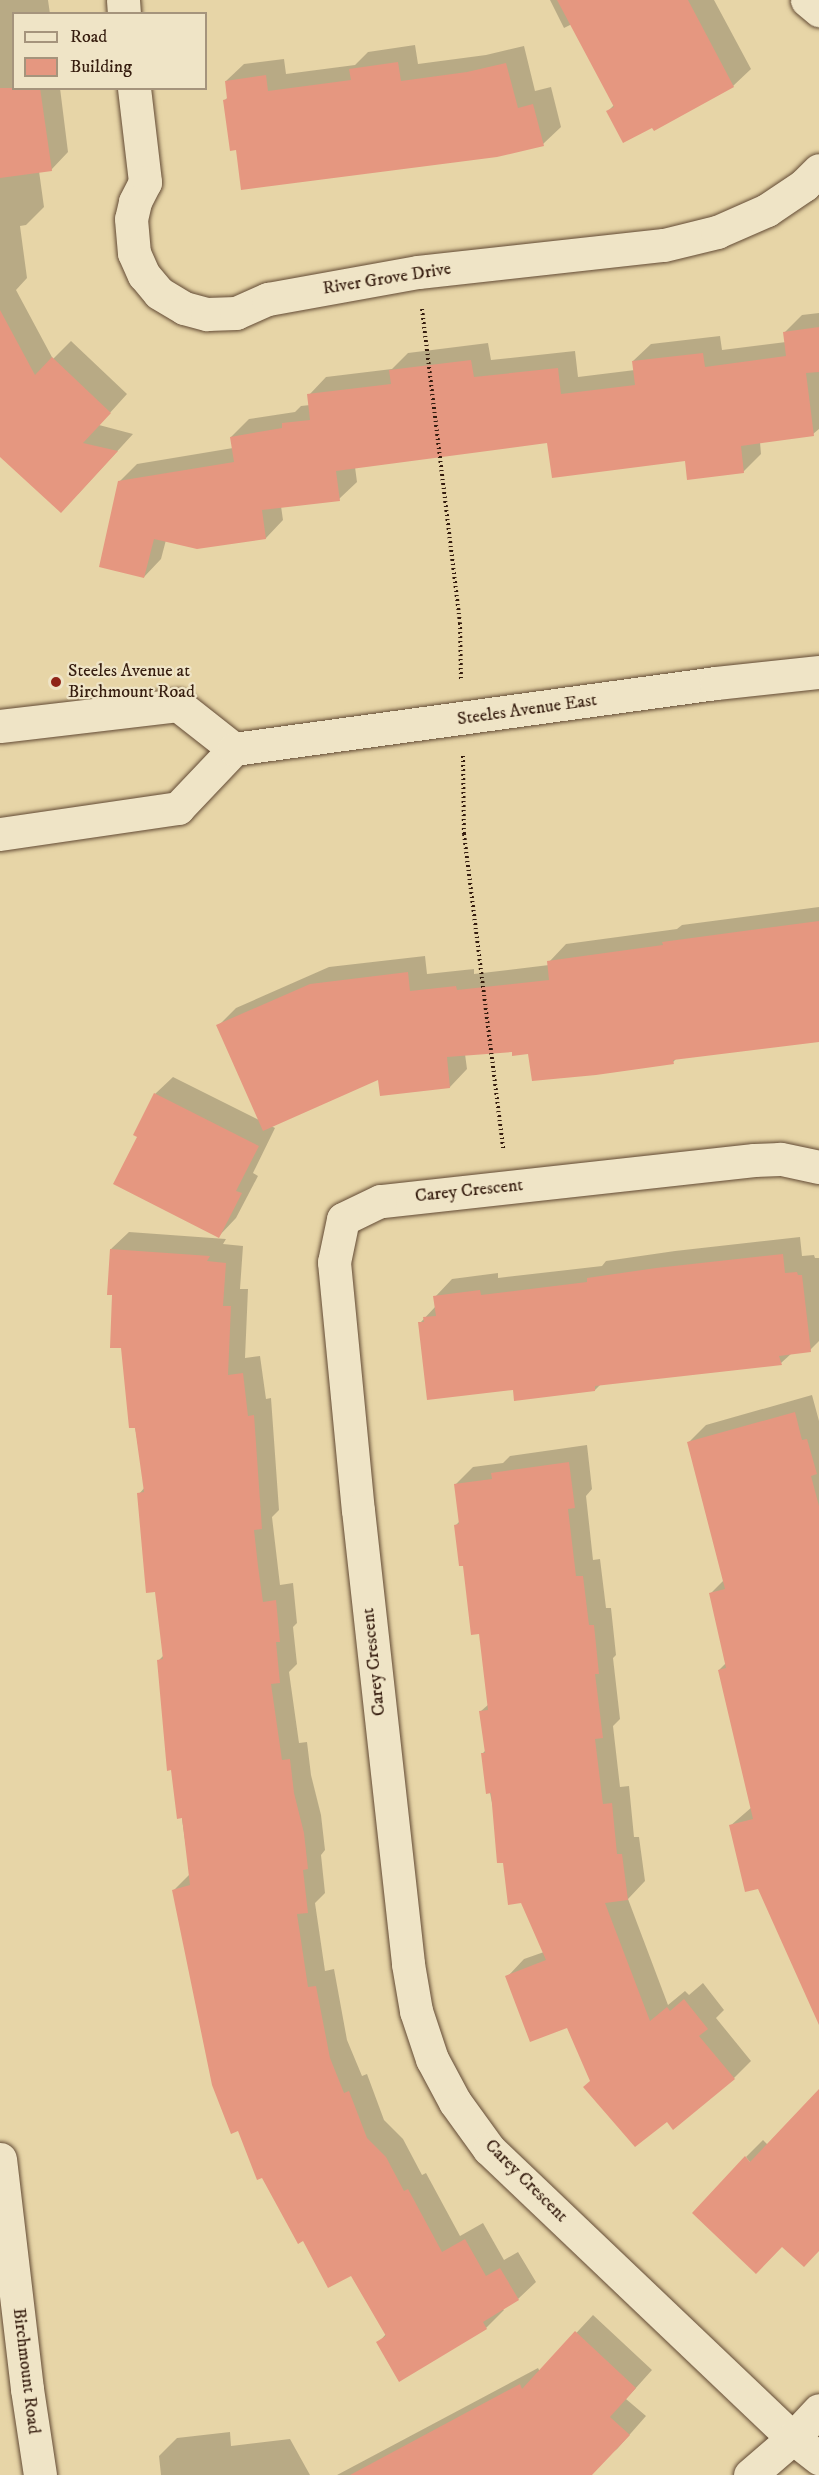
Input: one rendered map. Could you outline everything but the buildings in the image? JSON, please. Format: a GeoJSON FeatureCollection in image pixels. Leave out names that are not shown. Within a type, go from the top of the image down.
{"type":"FeatureCollection","features":[{"type":"Feature","properties":{"kind":"street"},"geometry":{"type":"LineString","coordinates":[[807,0],[819,10]]}},
{"type":"Feature","properties":{"kind":"street","name":"River Grove Drive"},"geometry":{"type":"LineString","coordinates":[[134,90],[146,182],[135,202],[131,236],[134,253],[144,275],[159,293],[184,308],[207,314],[236,314],[268,299],[418,272],[664,245],[717,232],[767,210],[804,185],[819,170]]}},
{"type":"Feature","properties":{"kind":"street","name":"Steeles Avenue East"},"geometry":{"type":"LineString","coordinates":[[234,749],[716,683],[819,672]]}},
{"type":"Feature","properties":{"kind":"street"},"geometry":{"type":"LineString","coordinates":[[0,726],[178,705],[234,749],[178,808],[0,834]]}},
{"type":"Feature","properties":{"kind":"street","name":"Carey Crescent"},"geometry":{"type":"LineString","coordinates":[[793,2438],[489,2149],[455,2102],[432,2059],[416,2011],[408,1964],[359,1522],[334,1262],[343,1219],[380,1201],[754,1160],[780,1159],[819,1167]]}},
{"type":"Feature","properties":{"kind":"street","name":"Birchmount Road"},"geometry":{"type":"LineString","coordinates":[[0,2159],[27,2389],[40,2475]]}},
{"type":"Feature","properties":{"kind":"street"},"geometry":{"type":"LineString","coordinates":[[750,2475],[793,2438],[819,2410]]}},
{"type":"Feature","properties":{"kind":"street"},"geometry":{"type":"LineString","coordinates":[[793,2438],[819,2458]]}},
{"type":"Feature","properties":{"kind":"path"},"geometry":{"type":"LineString","coordinates":[[418,272],[460,623]]}},
{"type":"Feature","properties":{"kind":"path"},"geometry":{"type":"LineString","coordinates":[[464,834],[507,1187]]}},
{"type":"Feature","properties":{"kind":"place","name":"Steeles Avenue at Birchmount Road"},"geometry":{"type":"Point","coordinates":[56,682]}}]}
